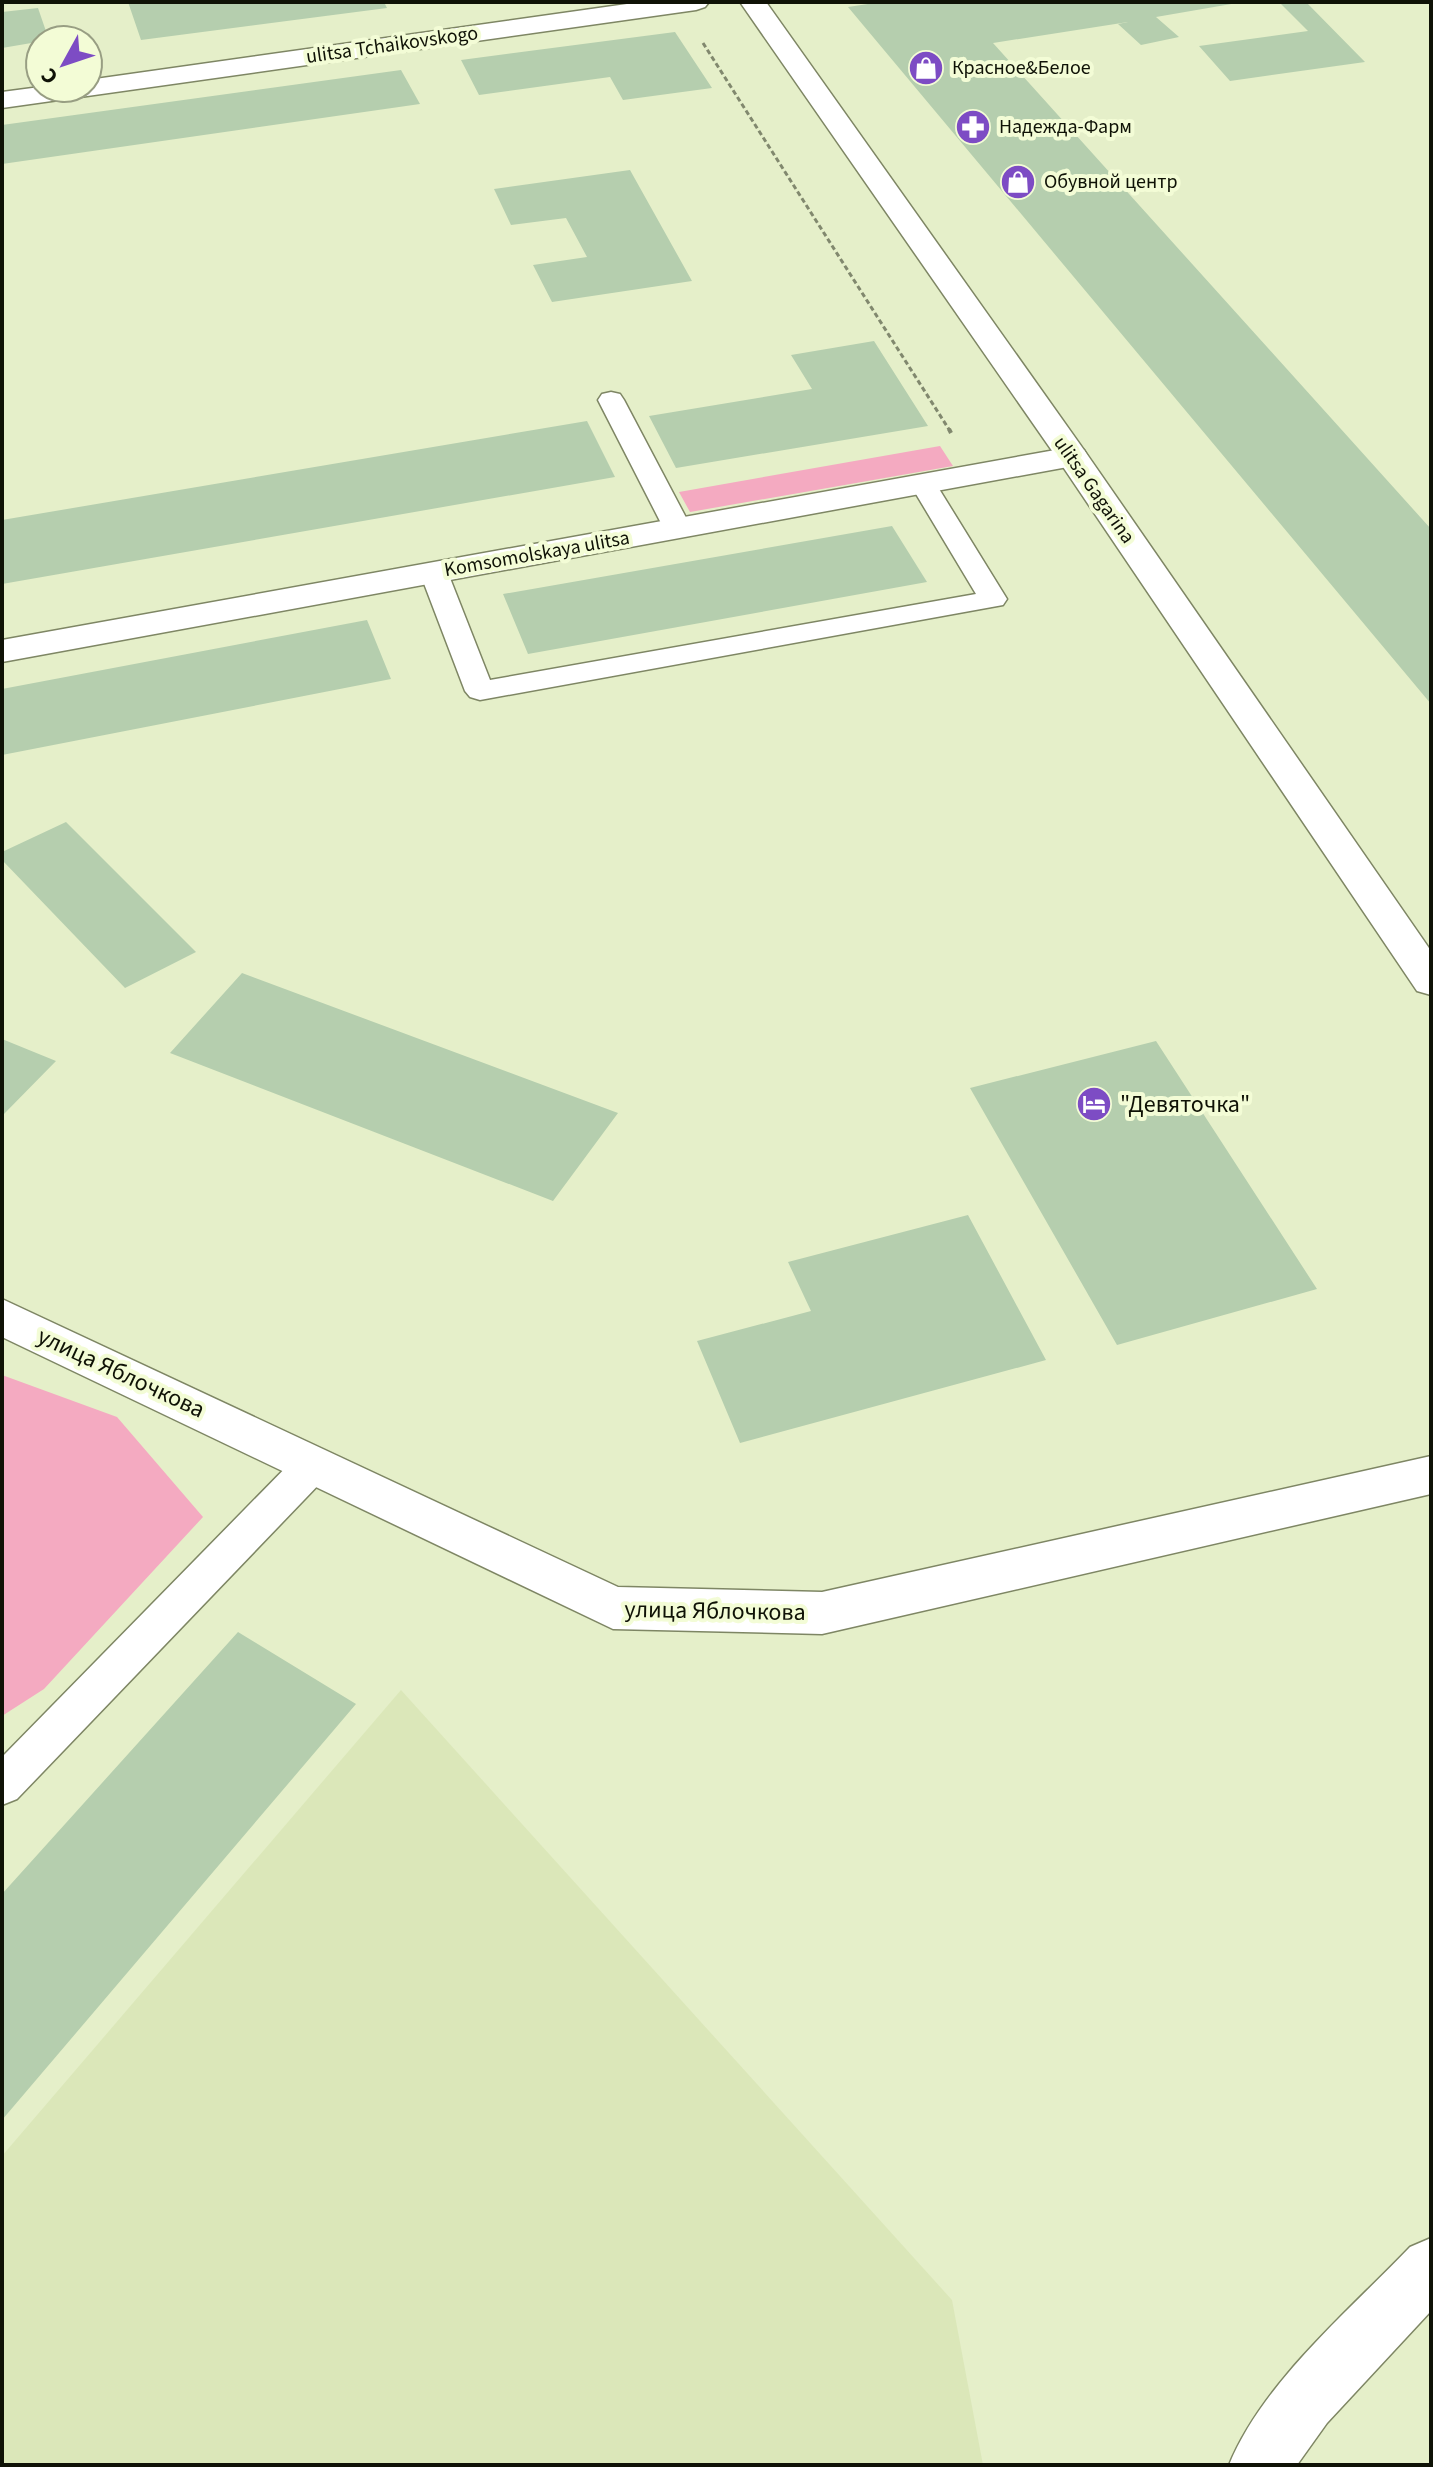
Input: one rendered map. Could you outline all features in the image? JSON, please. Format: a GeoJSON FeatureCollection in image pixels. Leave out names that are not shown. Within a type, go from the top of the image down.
{"type":"FeatureCollection","features":[{"type":"Feature","properties":{"kind":"street","name":"ulitsa Gagarina"},"geometry":{"type":"LineString","coordinates":[[753,2],[1072,457],[1431,981]]}},
{"type":"Feature","properties":{"kind":"street","name":"ulitsa Tchaikovskogo"},"geometry":{"type":"LineString","coordinates":[[104,86],[688,3]]}},
{"type":"Feature","properties":{"kind":"street","name":"ulitsa Tchaikovskogo"},"geometry":{"type":"LineString","coordinates":[[2,100],[24,97]]}},
{"type":"Feature","properties":{"kind":"street","name":"Komsomolskaya ulitsa"},"geometry":{"type":"LineString","coordinates":[[2,651],[1072,457]]}},
{"type":"Feature","properties":{"kind":"street","name":"улица Яблочкова"},"geometry":{"type":"LineString","coordinates":[[2,1317],[613,1608],[822,1613],[1431,1475]]}},
{"type":"Feature","properties":{"kind":"street"},"geometry":{"type":"LineString","coordinates":[[1260,2465],[1305,2401],[1431,2268]]}},
{"type":"Feature","properties":{"kind":"lane"},"geometry":{"type":"LineString","coordinates":[[611,400],[678,529]]}},
{"type":"Feature","properties":{"kind":"lane"},"geometry":{"type":"LineString","coordinates":[[434,573],[480,691],[993,599],[923,484]]}},
{"type":"Feature","properties":{"kind":"lane"},"geometry":{"type":"LineString","coordinates":[[2,1786],[313,1465]]}},
{"type":"Feature","properties":{"kind":"path"},"geometry":{"type":"LineString","coordinates":[[688,3],[977,474]]}},
{"type":"Feature","properties":{"kind":"shaded area"},"geometry":{"type":"Polygon","coordinates":[[[940,446],[953,466],[690,512],[679,492],[940,446]]]}},
{"type":"Feature","properties":{"kind":"shaded area"},"geometry":{"type":"Polygon","coordinates":[[[2,1375],[117,1417],[203,1517],[44,1689],[2,1716],[2,1375]]]}},
{"type":"Feature","properties":{"kind":"shaded area"},"geometry":{"type":"Polygon","coordinates":[[[401,1690],[952,2300],[983,2465],[2,2465],[2,2156],[401,1690]]]}},
{"type":"Feature","properties":{"kind":"building"},"geometry":{"type":"Polygon","coordinates":[[[128,2],[384,2],[387,8],[141,40],[128,2]]]}},
{"type":"Feature","properties":{"kind":"building"},"geometry":{"type":"Polygon","coordinates":[[[881,2],[1243,2],[1156,17],[1179,37],[1141,45],[1118,24],[1128,22],[993,43],[1431,529],[1431,704],[848,7],[881,2]]]}},
{"type":"Feature","properties":{"kind":"building"},"geometry":{"type":"Polygon","coordinates":[[[1279,2],[1306,2],[1365,62],[1230,81],[1199,46],[1308,31],[1279,2]]]}},
{"type":"Feature","properties":{"kind":"building"},"geometry":{"type":"Polygon","coordinates":[[[38,8],[44,24],[24,24],[24,44],[2,48],[2,12],[38,8]]]}},
{"type":"Feature","properties":{"kind":"building"},"geometry":{"type":"Polygon","coordinates":[[[675,32],[712,88],[623,100],[610,77],[479,95],[461,60],[675,32]]]}},
{"type":"Feature","properties":{"kind":"building"},"geometry":{"type":"Polygon","coordinates":[[[401,70],[420,104],[2,164],[2,125],[401,70]]]}},
{"type":"Feature","properties":{"kind":"building"},"geometry":{"type":"Polygon","coordinates":[[[630,170],[692,281],[552,302],[533,265],[587,257],[566,218],[511,225],[494,189],[630,170]]]}},
{"type":"Feature","properties":{"kind":"building"},"geometry":{"type":"Polygon","coordinates":[[[874,341],[928,426],[676,468],[649,416],[812,389],[791,355],[874,341]]]}},
{"type":"Feature","properties":{"kind":"building"},"geometry":{"type":"Polygon","coordinates":[[[587,421],[615,477],[2,584],[2,520],[587,421]]]}},
{"type":"Feature","properties":{"kind":"building"},"geometry":{"type":"Polygon","coordinates":[[[892,526],[927,582],[528,654],[503,594],[892,526]]]}},
{"type":"Feature","properties":{"kind":"building"},"geometry":{"type":"Polygon","coordinates":[[[367,620],[391,679],[2,755],[2,689],[367,620]]]}},
{"type":"Feature","properties":{"kind":"building"},"geometry":{"type":"Polygon","coordinates":[[[66,822],[196,952],[125,988],[2,860],[2,852],[66,822]]]}},
{"type":"Feature","properties":{"kind":"building"},"geometry":{"type":"Polygon","coordinates":[[[242,973],[618,1113],[553,1201],[170,1053],[242,973]]]}},
{"type":"Feature","properties":{"kind":"building"},"geometry":{"type":"Polygon","coordinates":[[[2,1039],[56,1061],[2,1116],[2,1039]]]}},
{"type":"Feature","properties":{"kind":"building"},"geometry":{"type":"Polygon","coordinates":[[[1156,1041],[1317,1289],[1117,1345],[970,1088],[1156,1041]]]}},
{"type":"Feature","properties":{"kind":"building"},"geometry":{"type":"Polygon","coordinates":[[[968,1215],[1046,1360],[740,1443],[697,1341],[811,1311],[788,1262],[968,1215]]]}},
{"type":"Feature","properties":{"kind":"building"},"geometry":{"type":"Polygon","coordinates":[[[238,1632],[356,1704],[2,2120],[2,1894],[238,1632]]]}},
{"type":"Feature","properties":{"kind":"place","name":"Красное&Белое"},"geometry":{"type":"Point","coordinates":[926,68]}},
{"type":"Feature","properties":{"kind":"place","name":"Надежда-Фарм"},"geometry":{"type":"Point","coordinates":[973,127]}},
{"type":"Feature","properties":{"kind":"place","name":"Обувной центр"},"geometry":{"type":"Point","coordinates":[1018,182]}},
{"type":"Feature","properties":{"kind":"place","name":"\"Девяточка\""},"geometry":{"type":"Point","coordinates":[1094,1104]}}]}
